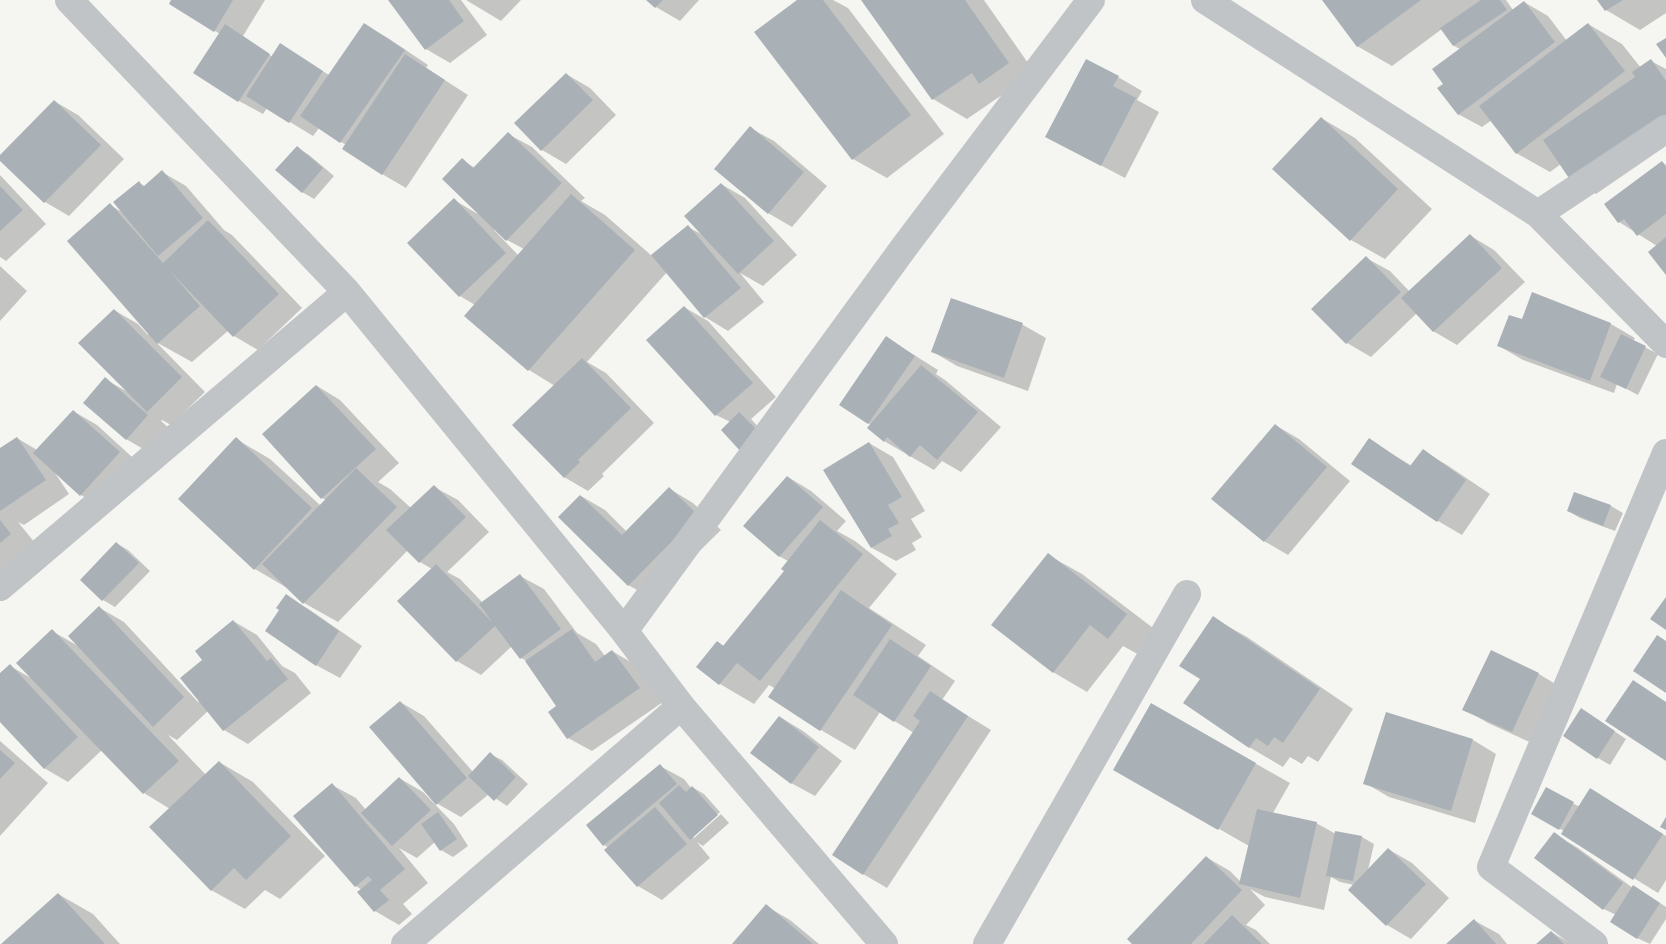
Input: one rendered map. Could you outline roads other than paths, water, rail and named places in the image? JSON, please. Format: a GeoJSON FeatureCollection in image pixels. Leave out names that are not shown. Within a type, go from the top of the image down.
{"type":"FeatureCollection","features":[{"type":"Feature","properties":{"kind":"street"},"geometry":{"type":"LineString","coordinates":[[69,0],[347,292],[624,631],[681,706],[884,944]]}},
{"type":"Feature","properties":{"kind":"street"},"geometry":{"type":"LineString","coordinates":[[624,631],[904,246],[1091,0]]}},
{"type":"Feature","properties":{"kind":"street"},"geometry":{"type":"LineString","coordinates":[[1205,0],[1538,214],[1666,344]]}},
{"type":"Feature","properties":{"kind":"street"},"geometry":{"type":"LineString","coordinates":[[1538,214],[1666,129]]}},
{"type":"Feature","properties":{"kind":"street"},"geometry":{"type":"LineString","coordinates":[[0,587],[347,292]]}},
{"type":"Feature","properties":{"kind":"street"},"geometry":{"type":"LineString","coordinates":[[1594,944],[1491,867],[1666,453]]}},
{"type":"Feature","properties":{"kind":"street"},"geometry":{"type":"LineString","coordinates":[[986,944],[1187,594]]}},
{"type":"Feature","properties":{"kind":"street"},"geometry":{"type":"LineString","coordinates":[[405,944],[681,706]]}}]}
